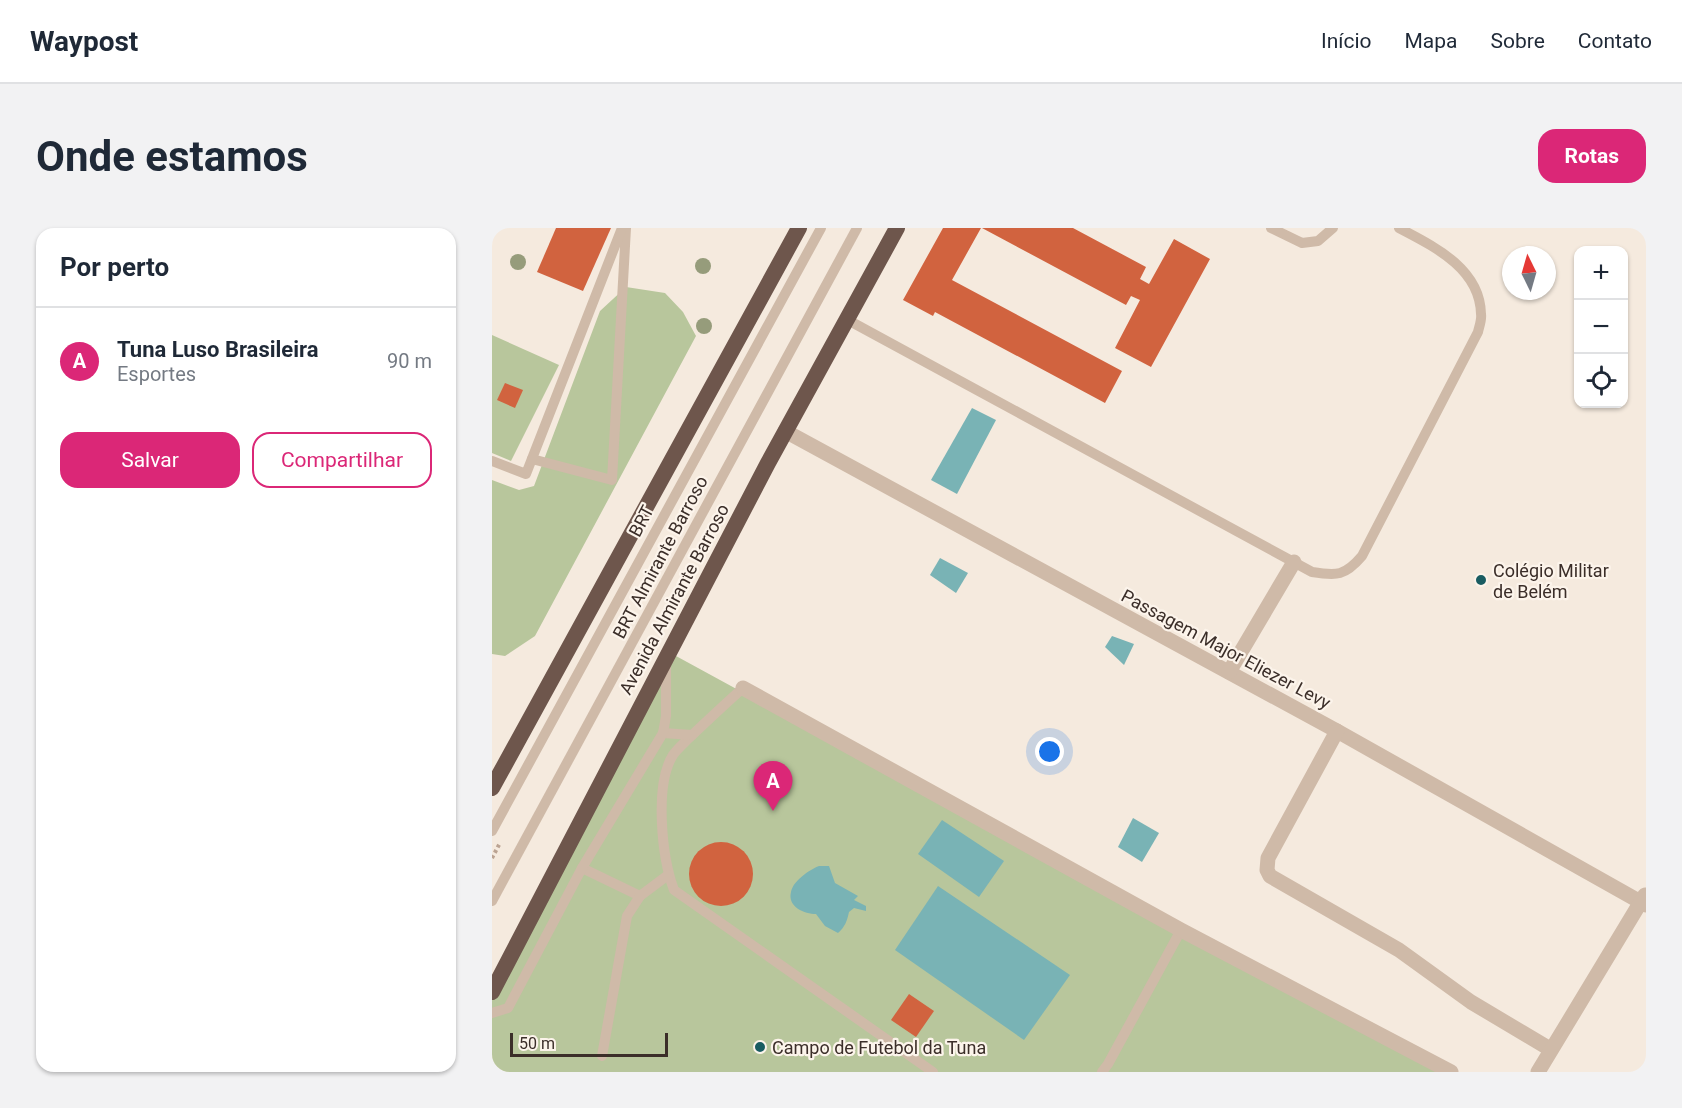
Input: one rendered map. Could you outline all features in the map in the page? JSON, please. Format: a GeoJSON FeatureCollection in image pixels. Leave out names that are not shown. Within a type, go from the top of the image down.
{"type":"FeatureCollection","features":[{"type":"Feature","properties":{"kind":"highway"},"geometry":{"type":"LineString","coordinates":[[492,788],[799,228]]}},
{"type":"Feature","properties":{"kind":"highway","name":"Avenida Almirante Barroso"},"geometry":{"type":"LineString","coordinates":[[492,992],[785,431],[897,228]]}},
{"type":"Feature","properties":{"kind":"street","name":"Passagem Major Eliezer Levy"},"geometry":{"type":"LineString","coordinates":[[785,431],[1644,900]]}},
{"type":"Feature","properties":{"kind":"street"},"geometry":{"type":"LineString","coordinates":[[1229,672],[1294,562]]}},
{"type":"Feature","properties":{"kind":"street"},"geometry":{"type":"LineString","coordinates":[[743,688],[1181,930],[1451,1072]]}},
{"type":"Feature","properties":{"kind":"street"},"geometry":{"type":"LineString","coordinates":[[1337,731],[1268,858],[1267,870],[1270,876],[1399,950],[1471,1002],[1550,1049]]}},
{"type":"Feature","properties":{"kind":"street"},"geometry":{"type":"LineString","coordinates":[[1538,1072],[1550,1049],[1644,900]]}},
{"type":"Feature","properties":{"kind":"lane"},"geometry":{"type":"LineString","coordinates":[[532,459],[612,480],[624,228]]}},
{"type":"Feature","properties":{"kind":"lane"},"geometry":{"type":"LineString","coordinates":[[492,461],[526,474],[624,228]]}},
{"type":"Feature","properties":{"kind":"lane","name":"BRT"},"geometry":{"type":"LineString","coordinates":[[492,831],[821,228]]}},
{"type":"Feature","properties":{"kind":"lane","name":"BRT Almirante Barroso"},"geometry":{"type":"LineString","coordinates":[[492,901],[857,228]]}},
{"type":"Feature","properties":{"kind":"lane"},"geometry":{"type":"LineString","coordinates":[[1271,228],[1302,243],[1318,242],[1333,228]]}},
{"type":"Feature","properties":{"kind":"lane"},"geometry":{"type":"LineString","coordinates":[[846,319],[1312,572],[1328,575],[1341,574],[1352,568],[1362,556],[1478,332],[1481,314],[1476,292],[1464,273],[1443,251],[1399,228]]}},
{"type":"Feature","properties":{"kind":"lane"},"geometry":{"type":"LineString","coordinates":[[492,1013],[508,1008],[582,868],[663,733],[666,716],[667,654]]}},
{"type":"Feature","properties":{"kind":"lane"},"geometry":{"type":"LineString","coordinates":[[743,688],[673,754],[664,781],[661,803],[668,874],[674,890],[933,1072]]}},
{"type":"Feature","properties":{"kind":"lane"},"geometry":{"type":"LineString","coordinates":[[663,733],[692,735]]}},
{"type":"Feature","properties":{"kind":"lane"},"geometry":{"type":"LineString","coordinates":[[582,868],[640,896]]}},
{"type":"Feature","properties":{"kind":"lane"},"geometry":{"type":"LineString","coordinates":[[602,1056],[627,916],[640,896],[668,874]]}},
{"type":"Feature","properties":{"kind":"lane"},"geometry":{"type":"LineString","coordinates":[[1102,1072],[1181,930]]}},
{"type":"Feature","properties":{"kind":"green space"},"geometry":{"type":"Polygon","coordinates":[[[626,287],[665,293],[683,312],[696,336],[535,636],[505,656],[492,654],[492,480],[519,490],[534,486],[600,311],[626,287]]]}},
{"type":"Feature","properties":{"kind":"green space"},"geometry":{"type":"Polygon","coordinates":[[[492,335],[559,365],[511,461],[492,453],[492,335]]]}},
{"type":"Feature","properties":{"kind":"green space"},"geometry":{"type":"Polygon","coordinates":[[[676,656],[1451,1072],[492,1072],[492,990],[676,656]]]}},
{"type":"Feature","properties":{"kind":"water"},"geometry":{"type":"Polygon","coordinates":[[[972,408],[996,420],[957,494],[931,480],[972,408]]]}},
{"type":"Feature","properties":{"kind":"water"},"geometry":{"type":"Polygon","coordinates":[[[940,558],[968,573],[956,593],[930,575],[940,558]]]}},
{"type":"Feature","properties":{"kind":"water"},"geometry":{"type":"Polygon","coordinates":[[[1112,636],[1134,644],[1124,665],[1105,647],[1112,636]]]}},
{"type":"Feature","properties":{"kind":"water"},"geometry":{"type":"Polygon","coordinates":[[[1133,818],[1159,833],[1142,862],[1118,847],[1133,818]]]}},
{"type":"Feature","properties":{"kind":"water"},"geometry":{"type":"Polygon","coordinates":[[[942,820],[1004,861],[979,897],[918,854],[942,820]]]}},
{"type":"Feature","properties":{"kind":"water"},"geometry":{"type":"Polygon","coordinates":[[[819,866],[829,866],[835,883],[858,896],[854,900],[866,906],[866,911],[854,908],[849,912],[845,924],[838,933],[825,926],[816,914],[807,913],[794,906],[790,897],[792,888],[798,880],[819,866]]]}},
{"type":"Feature","properties":{"kind":"water"},"geometry":{"type":"Polygon","coordinates":[[[938,886],[1070,975],[1024,1040],[895,950],[938,886]]]}},
{"type":"Feature","properties":{"kind":"building"},"geometry":{"type":"Polygon","coordinates":[[[556,228],[611,228],[583,291],[537,272],[556,228]]]}},
{"type":"Feature","properties":{"kind":"building"},"geometry":{"type":"Polygon","coordinates":[[[943,228],[981,228],[952,280],[1122,371],[1105,403],[935,312],[933,316],[903,300],[943,228]]]}},
{"type":"Feature","properties":{"kind":"building"},"geometry":{"type":"Polygon","coordinates":[[[982,228],[1073,228],[1146,267],[1140,279],[1149,284],[1174,239],[1210,259],[1151,367],[1115,348],[1140,300],[1131,296],[1126,305],[982,228]]]}},
{"type":"Feature","properties":{"kind":"building"},"geometry":{"type":"Polygon","coordinates":[[[505,383],[523,390],[515,408],[497,400],[505,383]]]}},
{"type":"Feature","properties":{"kind":"building"},"geometry":{"type":"Polygon","coordinates":[[[721,842],[739,847],[744,851],[748,856],[753,874],[748,892],[744,897],[739,901],[721,906],[703,901],[698,897],[694,892],[689,874],[694,856],[698,851],[703,847],[721,842]]]}},
{"type":"Feature","properties":{"kind":"building"},"geometry":{"type":"Polygon","coordinates":[[[909,994],[934,1011],[916,1037],[891,1020],[909,994]]]}},
{"type":"Feature","properties":{"kind":"place","name":"Colégio Militar de Belém"},"geometry":{"type":"Point","coordinates":[1481,580]}},
{"type":"Feature","properties":{"kind":"place","name":"Tuna Luso Brasileira"},"geometry":{"type":"Point","coordinates":[773,811]}},
{"type":"Feature","properties":{"kind":"place","name":"Campo de Futebol da Tuna"},"geometry":{"type":"Point","coordinates":[760,1047]}}]}
